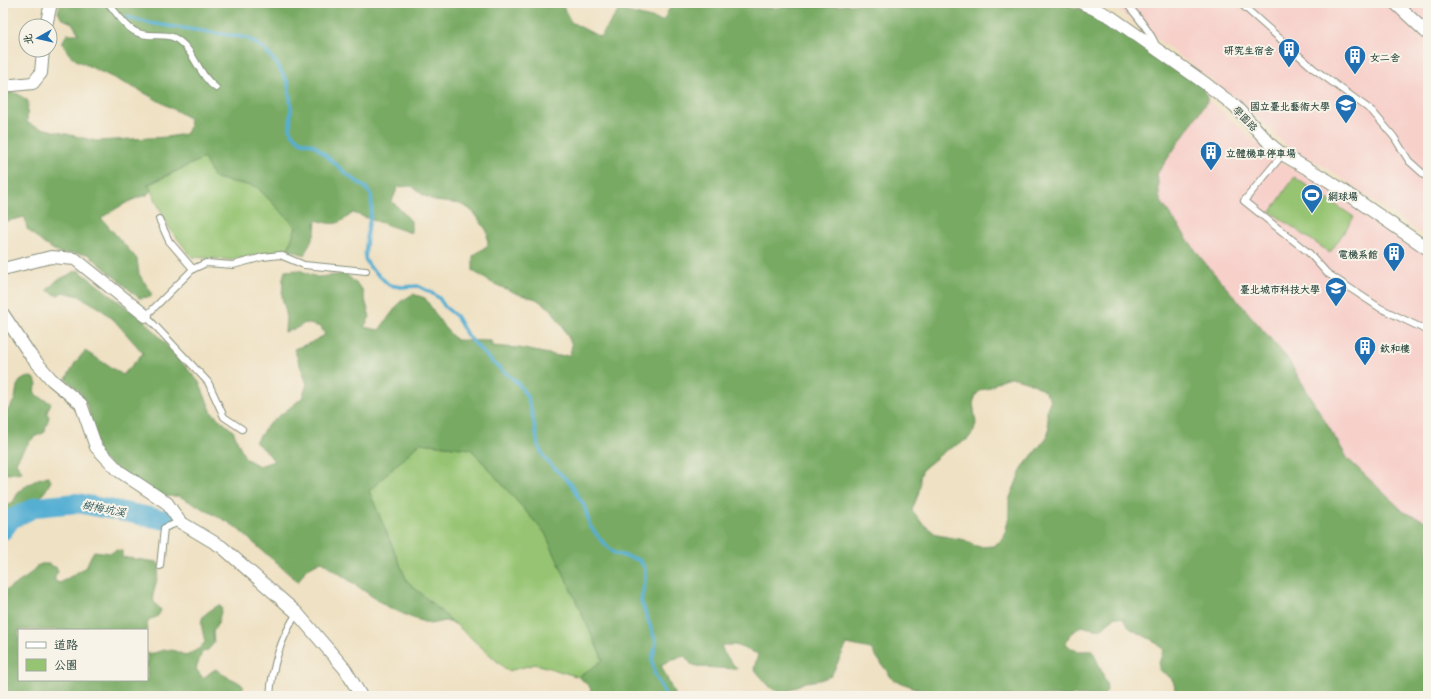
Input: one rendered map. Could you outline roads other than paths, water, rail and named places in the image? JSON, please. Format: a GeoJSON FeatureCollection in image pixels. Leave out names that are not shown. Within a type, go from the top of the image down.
{"type":"FeatureCollection","features":[{"type":"Feature","properties":{"kind":"street"},"geometry":{"type":"LineString","coordinates":[[48,18],[51,3]]}},
{"type":"Feature","properties":{"kind":"street","name":"學園路"},"geometry":{"type":"LineString","coordinates":[[1082,3],[1111,17],[1235,106],[1272,146],[1282,154],[1329,181],[1428,249]]}},
{"type":"Feature","properties":{"kind":"street"},"geometry":{"type":"LineString","coordinates":[[1395,3],[1428,34]]}},
{"type":"Feature","properties":{"kind":"street"},"geometry":{"type":"LineString","coordinates":[[3,86],[33,83],[40,73],[42,58]]}},
{"type":"Feature","properties":{"kind":"street"},"geometry":{"type":"LineString","coordinates":[[3,268],[51,257],[75,259],[146,316]]}},
{"type":"Feature","properties":{"kind":"street"},"geometry":{"type":"LineString","coordinates":[[3,314],[31,356],[52,380],[81,404],[96,447],[119,471],[167,503],[180,522],[222,547],[297,613],[345,669],[361,696]]}},
{"type":"Feature","properties":{"kind":"lane"},"geometry":{"type":"LineString","coordinates":[[108,3],[130,29],[137,33],[167,35],[177,39],[187,48],[210,84],[216,88]]}},
{"type":"Feature","properties":{"kind":"lane"},"geometry":{"type":"LineString","coordinates":[[1126,3],[1154,40],[1157,50]]}},
{"type":"Feature","properties":{"kind":"lane"},"geometry":{"type":"LineString","coordinates":[[1240,3],[1314,69],[1372,111],[1394,137],[1409,161],[1428,178]]}},
{"type":"Feature","properties":{"kind":"lane"},"geometry":{"type":"LineString","coordinates":[[1282,154],[1244,201],[1309,254],[1327,273],[1380,308],[1428,331]]}},
{"type":"Feature","properties":{"kind":"lane"},"geometry":{"type":"LineString","coordinates":[[158,219],[169,241],[193,269]]}},
{"type":"Feature","properties":{"kind":"lane"},"geometry":{"type":"LineString","coordinates":[[242,430],[224,417],[208,382],[146,316],[193,269],[206,263],[232,265],[263,257],[280,255],[304,265],[366,271]]}},
{"type":"Feature","properties":{"kind":"lane"},"geometry":{"type":"LineString","coordinates":[[160,566],[164,528],[180,522]]}},
{"type":"Feature","properties":{"kind":"lane"},"geometry":{"type":"LineString","coordinates":[[270,696],[272,678],[278,654],[287,630],[297,613]]}},
{"type":"Feature","properties":{"kind":"waterway"},"geometry":{"type":"LineString","coordinates":[[95,3],[100,5]]}},
{"type":"Feature","properties":{"kind":"waterway"},"geometry":{"type":"LineString","coordinates":[[127,17],[149,23],[248,38],[264,49],[277,64],[288,83],[291,107],[290,128],[292,134],[300,141],[314,145],[349,176],[365,187],[371,195],[372,207],[367,235],[365,259],[370,267],[389,285],[401,287],[418,286],[439,298],[445,307],[456,316],[467,335],[492,362],[518,383],[528,398],[538,445],[545,459],[572,485],[584,505],[590,526],[614,553],[639,560],[645,568],[645,581],[641,601],[656,642],[652,661],[655,675],[666,696]]}},
{"type":"Feature","properties":{"kind":"waterway","name":"樹梅坑溪"},"geometry":{"type":"LineString","coordinates":[[3,530],[11,519],[36,507],[77,503],[166,520]]}},
{"type":"Feature","properties":{"kind":"place","name":"研究生宿舍"},"geometry":{"type":"Point","coordinates":[1289,68]}},
{"type":"Feature","properties":{"kind":"place","name":"女二舍"},"geometry":{"type":"Point","coordinates":[1355,76]}},
{"type":"Feature","properties":{"kind":"place","name":"國立臺北藝術大學"},"geometry":{"type":"Point","coordinates":[1346,124]}},
{"type":"Feature","properties":{"kind":"place","name":"立體機車停車場"},"geometry":{"type":"Point","coordinates":[1211,172]}},
{"type":"Feature","properties":{"kind":"place","name":"網球場"},"geometry":{"type":"Point","coordinates":[1312,214]}},
{"type":"Feature","properties":{"kind":"place","name":"電機系館"},"geometry":{"type":"Point","coordinates":[1394,272]}},
{"type":"Feature","properties":{"kind":"place","name":"臺北城市科技大學"},"geometry":{"type":"Point","coordinates":[1336,308]}},
{"type":"Feature","properties":{"kind":"place","name":"欽和樓"},"geometry":{"type":"Point","coordinates":[1365,366]}}]}
